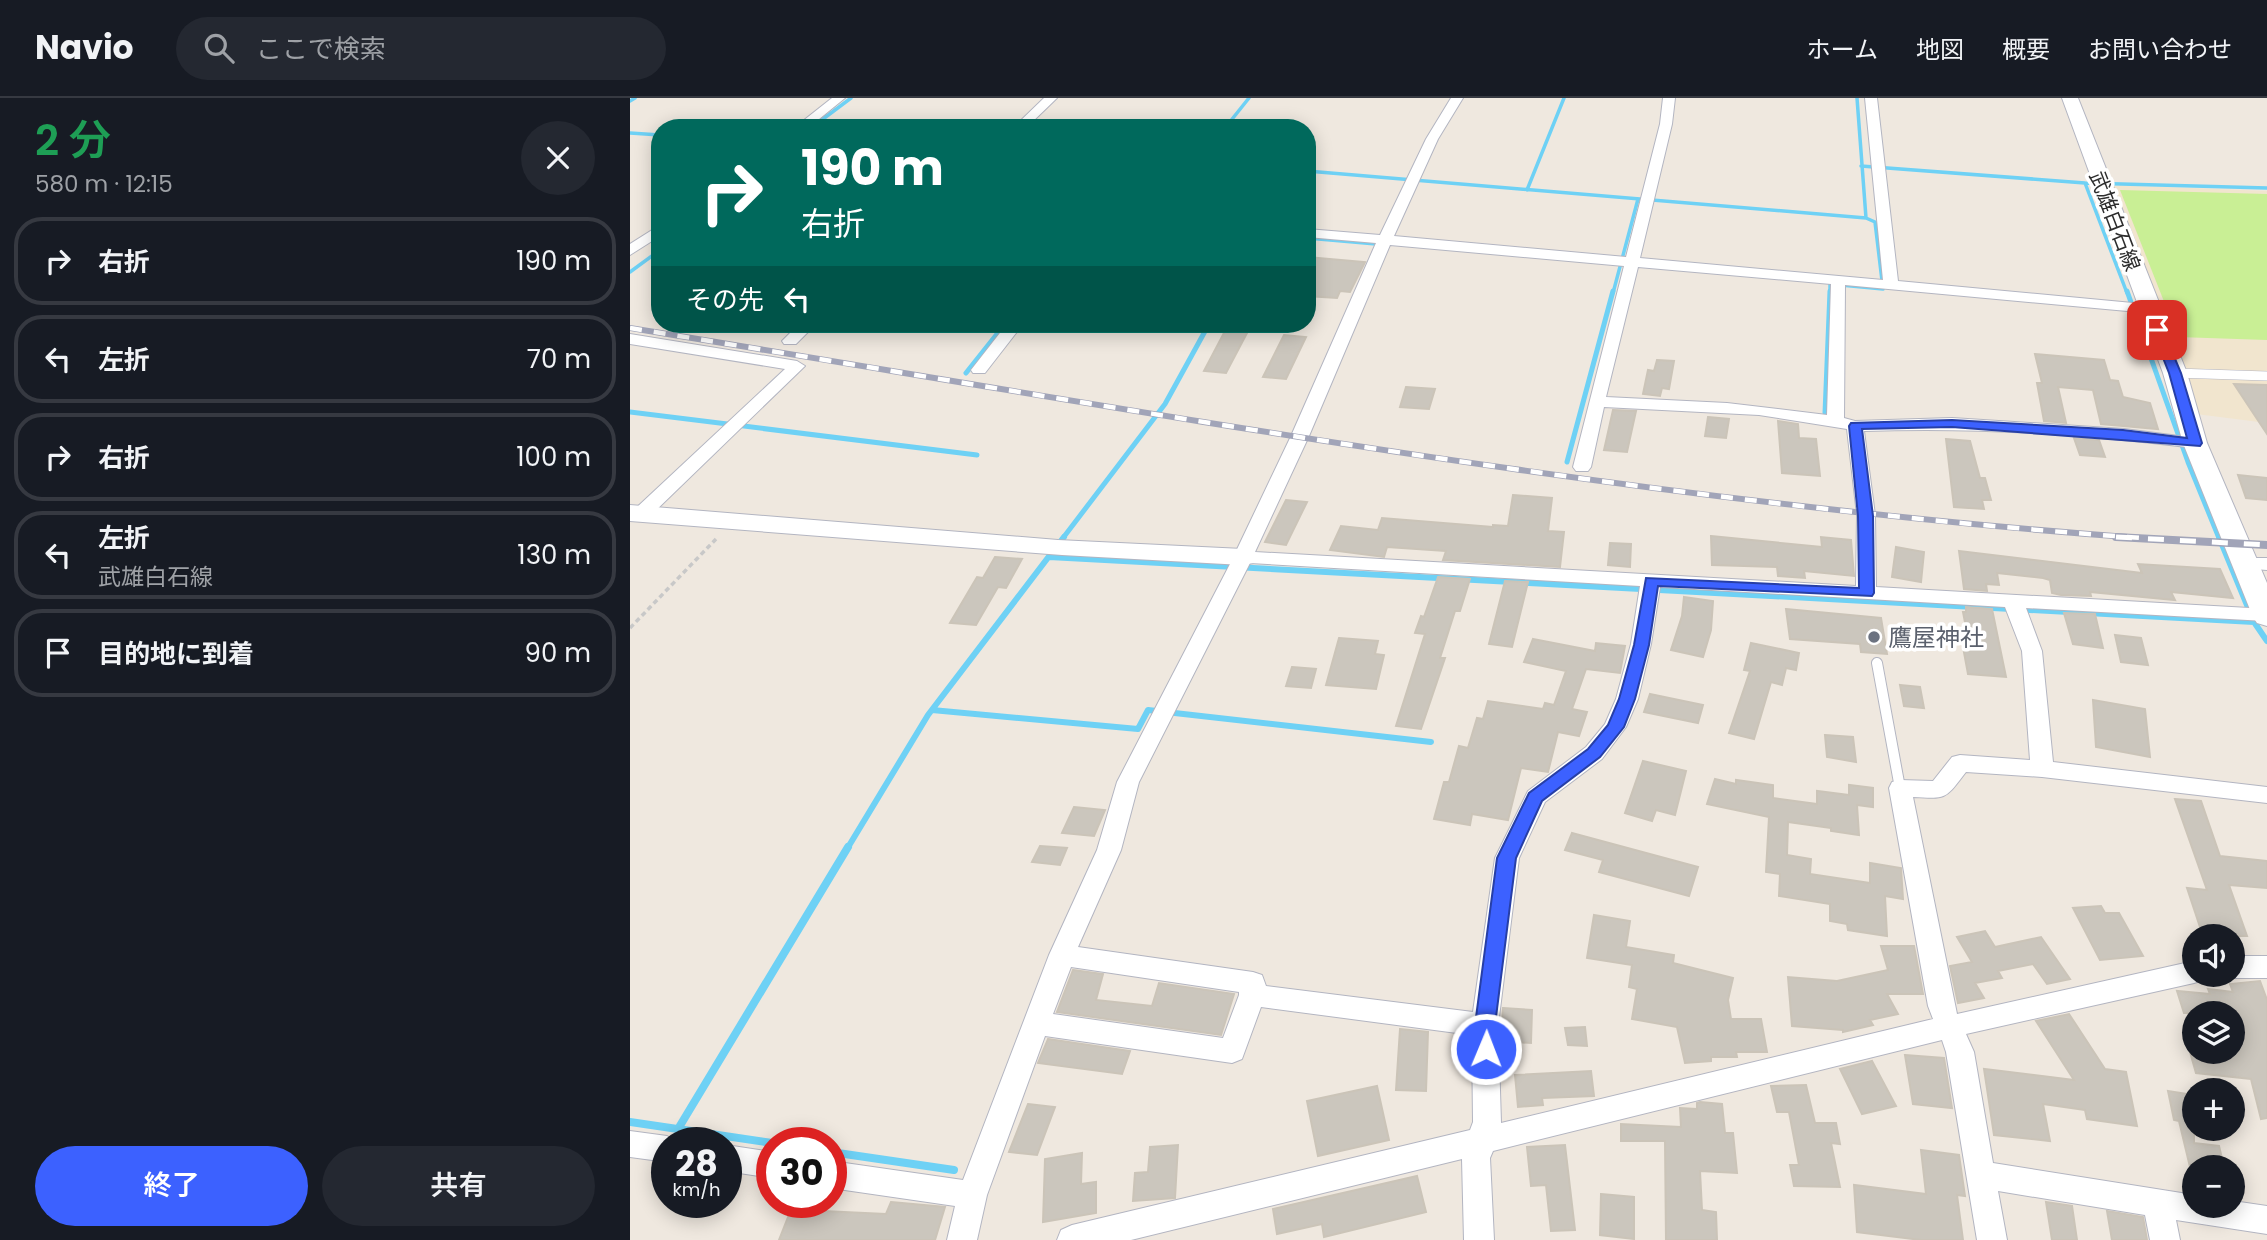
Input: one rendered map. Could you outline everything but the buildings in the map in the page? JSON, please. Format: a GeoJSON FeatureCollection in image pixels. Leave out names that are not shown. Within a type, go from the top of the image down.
{"type":"FeatureCollection","features":[{"type":"Feature","properties":{"kind":"main road","name":"武雄白石線"},"geometry":{"type":"LineString","coordinates":[[2070,98],[2138,307],[2175,373],[2185,442],[2257,564],[2258,615]]}},
{"type":"Feature","properties":{"kind":"main road"},"geometry":{"type":"LineString","coordinates":[[636,513],[1240,563]]}},
{"type":"Feature","properties":{"kind":"street"},"geometry":{"type":"LineString","coordinates":[[812,119],[839,98]]}},
{"type":"Feature","properties":{"kind":"street"},"geometry":{"type":"LineString","coordinates":[[1029,119],[1051,98]]}},
{"type":"Feature","properties":{"kind":"street"},"geometry":{"type":"LineString","coordinates":[[962,1240],[972,1195],[1062,955],[1109,850],[1128,782],[1240,563],[1300,436],[1413,180],[1457,98]]}},
{"type":"Feature","properties":{"kind":"street"},"geometry":{"type":"LineString","coordinates":[[1582,467],[1625,262],[1647,200],[1670,98]]}},
{"type":"Feature","properties":{"kind":"street"},"geometry":{"type":"LineString","coordinates":[[1871,98],[1885,285]]}},
{"type":"Feature","properties":{"kind":"street"},"geometry":{"type":"LineString","coordinates":[[1316,234],[1838,283],[2138,307]]}},
{"type":"Feature","properties":{"kind":"street"},"geometry":{"type":"LineString","coordinates":[[630,251],[651,236]]}},
{"type":"Feature","properties":{"kind":"street"},"geometry":{"type":"LineString","coordinates":[[1835,421],[1838,283]]}},
{"type":"Feature","properties":{"kind":"street"},"geometry":{"type":"LineString","coordinates":[[790,341],[798,333]]}},
{"type":"Feature","properties":{"kind":"street"},"geometry":{"type":"LineString","coordinates":[[979,370],[1008,333]]}},
{"type":"Feature","properties":{"kind":"street"},"geometry":{"type":"LineString","coordinates":[[630,339],[797,366],[636,513]]}},
{"type":"Feature","properties":{"kind":"street"},"geometry":{"type":"LineString","coordinates":[[1597,402],[1751,410],[1855,426],[1952,424],[2185,442]]}},
{"type":"Feature","properties":{"kind":"street"},"geometry":{"type":"LineString","coordinates":[[1855,426],[1866,516],[1866,593]]}},
{"type":"Feature","properties":{"kind":"street"},"geometry":{"type":"LineString","coordinates":[[1240,563],[1651,585],[1866,593],[2015,606],[2258,615]]}},
{"type":"Feature","properties":{"kind":"street"},"geometry":{"type":"LineString","coordinates":[[1479,1240],[1476,1158],[1487,1122],[1485,1025],[1507,858],[1536,797],[1594,753],[1615,727],[1627,699],[1639,655],[1651,585]]}},
{"type":"Feature","properties":{"kind":"street"},"geometry":{"type":"LineString","coordinates":[[2015,606],[2032,651],[2042,769]]}},
{"type":"Feature","properties":{"kind":"street"},"geometry":{"type":"LineString","coordinates":[[1992,1240],[1961,1052],[1941,1006],[1900,788],[1939,790],[1961,763],[2042,769],[2267,795]]}},
{"type":"Feature","properties":{"kind":"street"},"geometry":{"type":"LineString","coordinates":[[1036,1023],[1231,1051],[1252,995],[1253,983],[1062,955]]}},
{"type":"Feature","properties":{"kind":"street"},"geometry":{"type":"LineString","coordinates":[[2245,967],[2267,967]]}},
{"type":"Feature","properties":{"kind":"street"},"geometry":{"type":"LineString","coordinates":[[1072,1240],[1949,1027],[2182,974]]}},
{"type":"Feature","properties":{"kind":"street"},"geometry":{"type":"LineString","coordinates":[[1252,995],[1485,1025]]}},
{"type":"Feature","properties":{"kind":"street"},"geometry":{"type":"LineString","coordinates":[[630,1144],[651,1147]]}},
{"type":"Feature","properties":{"kind":"street"},"geometry":{"type":"LineString","coordinates":[[1981,1175],[2267,1220]]}},
{"type":"Feature","properties":{"kind":"street"},"geometry":{"type":"LineString","coordinates":[[847,1176],[972,1195]]}},
{"type":"Feature","properties":{"kind":"street"},"geometry":{"type":"LineString","coordinates":[[2157,1203],[2165,1240]]}},
{"type":"Feature","properties":{"kind":"lane"},"geometry":{"type":"LineString","coordinates":[[2175,373],[2267,376]]}},
{"type":"Feature","properties":{"kind":"lane"},"geometry":{"type":"LineString","coordinates":[[1877,663],[1900,788]]}},
{"type":"Feature","properties":{"kind":"path"},"geometry":{"type":"LineString","coordinates":[[630,628],[734,521]]}},
{"type":"Feature","properties":{"kind":"shaded area"},"geometry":{"type":"Polygon","coordinates":[[[2111,185],[2267,191],[2267,423],[2196,414],[2111,185]]]}},
{"type":"Feature","properties":{"kind":"green space"},"geometry":{"type":"Polygon","coordinates":[[[2120,190],[2267,194],[2267,340],[2178,337],[2120,190]]]}},
{"type":"Feature","properties":{"kind":"waterway"},"geometry":{"type":"LineString","coordinates":[[630,101],[635,98]]}},
{"type":"Feature","properties":{"kind":"waterway"},"geometry":{"type":"LineString","coordinates":[[823,119],[851,98]]}},
{"type":"Feature","properties":{"kind":"waterway"},"geometry":{"type":"LineString","coordinates":[[1232,119],[1249,98]]}},
{"type":"Feature","properties":{"kind":"waterway"},"geometry":{"type":"LineString","coordinates":[[1527,190],[1564,98]]}},
{"type":"Feature","properties":{"kind":"waterway"},"geometry":{"type":"LineString","coordinates":[[1857,98],[1862,166]]}},
{"type":"Feature","properties":{"kind":"waterway"},"geometry":{"type":"LineString","coordinates":[[630,133],[651,134]]}},
{"type":"Feature","properties":{"kind":"waterway"},"geometry":{"type":"LineString","coordinates":[[1862,166],[2085,183]]}},
{"type":"Feature","properties":{"kind":"waterway"},"geometry":{"type":"LineString","coordinates":[[1862,166],[1866,218]]}},
{"type":"Feature","properties":{"kind":"waterway"},"geometry":{"type":"LineString","coordinates":[[1316,172],[1527,190]]}},
{"type":"Feature","properties":{"kind":"waterway"},"geometry":{"type":"LineString","coordinates":[[2085,183],[2267,188]]}},
{"type":"Feature","properties":{"kind":"waterway"},"geometry":{"type":"LineString","coordinates":[[2085,183],[2127,293]]}},
{"type":"Feature","properties":{"kind":"waterway"},"geometry":{"type":"LineString","coordinates":[[1527,190],[1866,218]]}},
{"type":"Feature","properties":{"kind":"waterway"},"geometry":{"type":"LineString","coordinates":[[1613,293],[1638,199]]}},
{"type":"Feature","properties":{"kind":"waterway"},"geometry":{"type":"LineString","coordinates":[[1830,291],[1830,284],[1883,289],[1875,222],[1866,218]]}},
{"type":"Feature","properties":{"kind":"waterway"},"geometry":{"type":"LineString","coordinates":[[1316,239],[1376,244]]}},
{"type":"Feature","properties":{"kind":"waterway"},"geometry":{"type":"LineString","coordinates":[[630,272],[651,257]]}},
{"type":"Feature","properties":{"kind":"waterway"},"geometry":{"type":"LineString","coordinates":[[1567,462],[1613,291]]}},
{"type":"Feature","properties":{"kind":"waterway"},"geometry":{"type":"LineString","coordinates":[[1825,413],[1830,291]]}},
{"type":"Feature","properties":{"kind":"waterway"},"geometry":{"type":"LineString","coordinates":[[2127,291],[2188,462],[2219,538]]}},
{"type":"Feature","properties":{"kind":"waterway"},"geometry":{"type":"LineString","coordinates":[[966,373],[998,333]]}},
{"type":"Feature","properties":{"kind":"waterway"},"geometry":{"type":"LineString","coordinates":[[1063,538],[1165,404],[1204,333]]}},
{"type":"Feature","properties":{"kind":"waterway"},"geometry":{"type":"LineString","coordinates":[[630,412],[977,455]]}},
{"type":"Feature","properties":{"kind":"waterway"},"geometry":{"type":"LineString","coordinates":[[1056,547],[1064,537]]}},
{"type":"Feature","properties":{"kind":"waterway"},"geometry":{"type":"LineString","coordinates":[[2219,537],[2254,622]]}},
{"type":"Feature","properties":{"kind":"waterway"},"geometry":{"type":"LineString","coordinates":[[847,849],[928,715],[1050,555]]}},
{"type":"Feature","properties":{"kind":"waterway"},"geometry":{"type":"LineString","coordinates":[[1049,557],[2254,622]]}},
{"type":"Feature","properties":{"kind":"waterway"},"geometry":{"type":"LineString","coordinates":[[2254,622],[2267,641]]}},
{"type":"Feature","properties":{"kind":"waterway"},"geometry":{"type":"LineString","coordinates":[[932,710],[1138,729],[1148,710],[1431,742]]}},
{"type":"Feature","properties":{"kind":"waterway"},"geometry":{"type":"LineString","coordinates":[[679,1127],[848,847]]}},
{"type":"Feature","properties":{"kind":"waterway"},"geometry":{"type":"LineString","coordinates":[[630,1122],[756,1141]]}},
{"type":"Feature","properties":{"kind":"waterway"},"geometry":{"type":"LineString","coordinates":[[847,1154],[954,1170]]}},
{"type":"Feature","properties":{"kind":"railway"},"geometry":{"type":"LineString","coordinates":[[630,328],[651,331]]}},
{"type":"Feature","properties":{"kind":"railway"},"geometry":{"type":"LineString","coordinates":[[660,333],[1195,421],[1572,477],[1951,522],[2141,538]]}},
{"type":"Feature","properties":{"kind":"railway"},"geometry":{"type":"LineString","coordinates":[[2116,537],[2267,545]]}},
{"type":"Feature","properties":{"kind":"place","name":"鷹屋神社"},"geometry":{"type":"Point","coordinates":[1874,637]}},
{"type":"Feature","properties":{"kind":"route"},"geometry":{"type":"LineString","coordinates":[[1486,1049],[1485,1025],[1507,858],[1536,797],[1594,753],[1615,727],[1627,699],[1642,645],[1651,581],[1866,593],[1866,516],[1855,426],[1952,424],[2123,434],[2195,443],[2175,373],[2157,330]]}}]}
